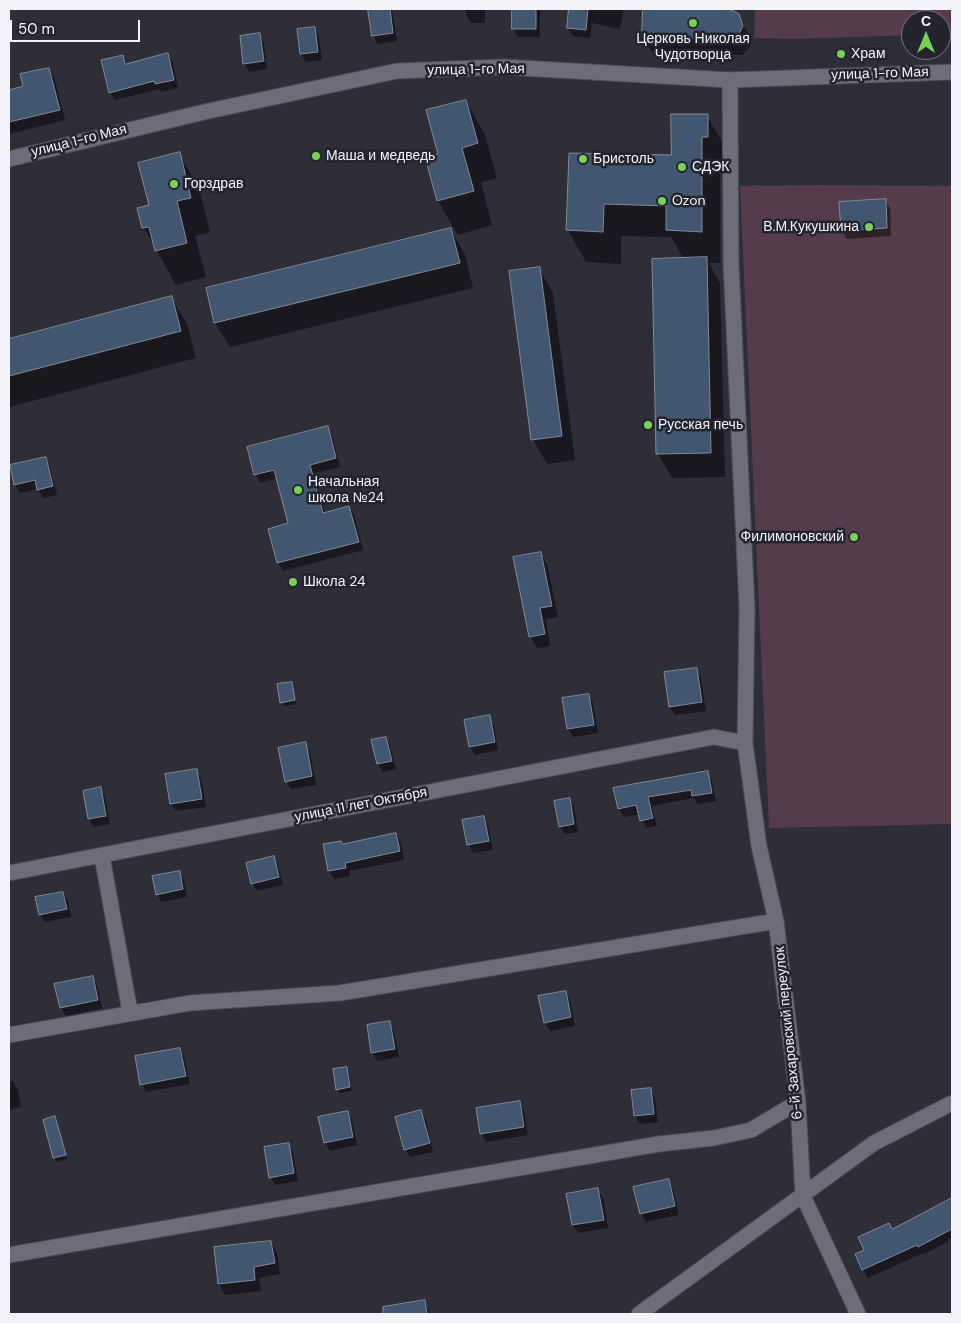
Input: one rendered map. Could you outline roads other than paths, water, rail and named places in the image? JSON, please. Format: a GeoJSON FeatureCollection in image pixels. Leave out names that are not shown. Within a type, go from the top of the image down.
{"type":"FeatureCollection","features":[{"type":"Feature","properties":{"kind":"street","name":"улица 1-го Мая"},"geometry":{"type":"LineString","coordinates":[[9,159],[204,112],[397,71],[504,68],[730,80],[952,72]]}},
{"type":"Feature","properties":{"kind":"street","name":"6-й Захаровский переулок"},"geometry":{"type":"LineString","coordinates":[[730,80],[731,264],[747,608],[745,743],[759,846],[776,921],[798,1102],[803,1196],[858,1314]]}},
{"type":"Feature","properties":{"kind":"street","name":"улица 11 лет Октября"},"geometry":{"type":"LineString","coordinates":[[9,873],[714,737],[745,743]]}},
{"type":"Feature","properties":{"kind":"street"},"geometry":{"type":"LineString","coordinates":[[102,856],[130,1012]]}},
{"type":"Feature","properties":{"kind":"street"},"geometry":{"type":"LineString","coordinates":[[9,1035],[130,1012],[190,1003],[226,999],[340,993],[776,921]]}},
{"type":"Feature","properties":{"kind":"street"},"geometry":{"type":"LineString","coordinates":[[9,1255],[659,1144],[714,1138],[751,1130],[798,1102]]}},
{"type":"Feature","properties":{"kind":"street"},"geometry":{"type":"LineString","coordinates":[[639,1314],[874,1143],[952,1103]]}},
{"type":"Feature","properties":{"kind":"place","name":"Церковь Николая Чудотворца"},"geometry":{"type":"Point","coordinates":[693,23]}},
{"type":"Feature","properties":{"kind":"place","name":"Храм"},"geometry":{"type":"Point","coordinates":[841,54]}},
{"type":"Feature","properties":{"kind":"place","name":"Маша и медведь"},"geometry":{"type":"Point","coordinates":[316,156]}},
{"type":"Feature","properties":{"kind":"place","name":"Бристоль"},"geometry":{"type":"Point","coordinates":[583,159]}},
{"type":"Feature","properties":{"kind":"place","name":"СДЭК"},"geometry":{"type":"Point","coordinates":[682,167]}},
{"type":"Feature","properties":{"kind":"place","name":"Горздрав"},"geometry":{"type":"Point","coordinates":[174,184]}},
{"type":"Feature","properties":{"kind":"place","name":"Ozon"},"geometry":{"type":"Point","coordinates":[662,201]}},
{"type":"Feature","properties":{"kind":"place","name":"В.М.Кукушкина"},"geometry":{"type":"Point","coordinates":[869,227]}},
{"type":"Feature","properties":{"kind":"place","name":"Русская печь"},"geometry":{"type":"Point","coordinates":[648,425]}},
{"type":"Feature","properties":{"kind":"place","name":"Начальная школа №24"},"geometry":{"type":"Point","coordinates":[298,490]}},
{"type":"Feature","properties":{"kind":"place","name":"Филимоновский"},"geometry":{"type":"Point","coordinates":[854,537]}},
{"type":"Feature","properties":{"kind":"place","name":"Школа 24"},"geometry":{"type":"Point","coordinates":[293,582]}}]}
